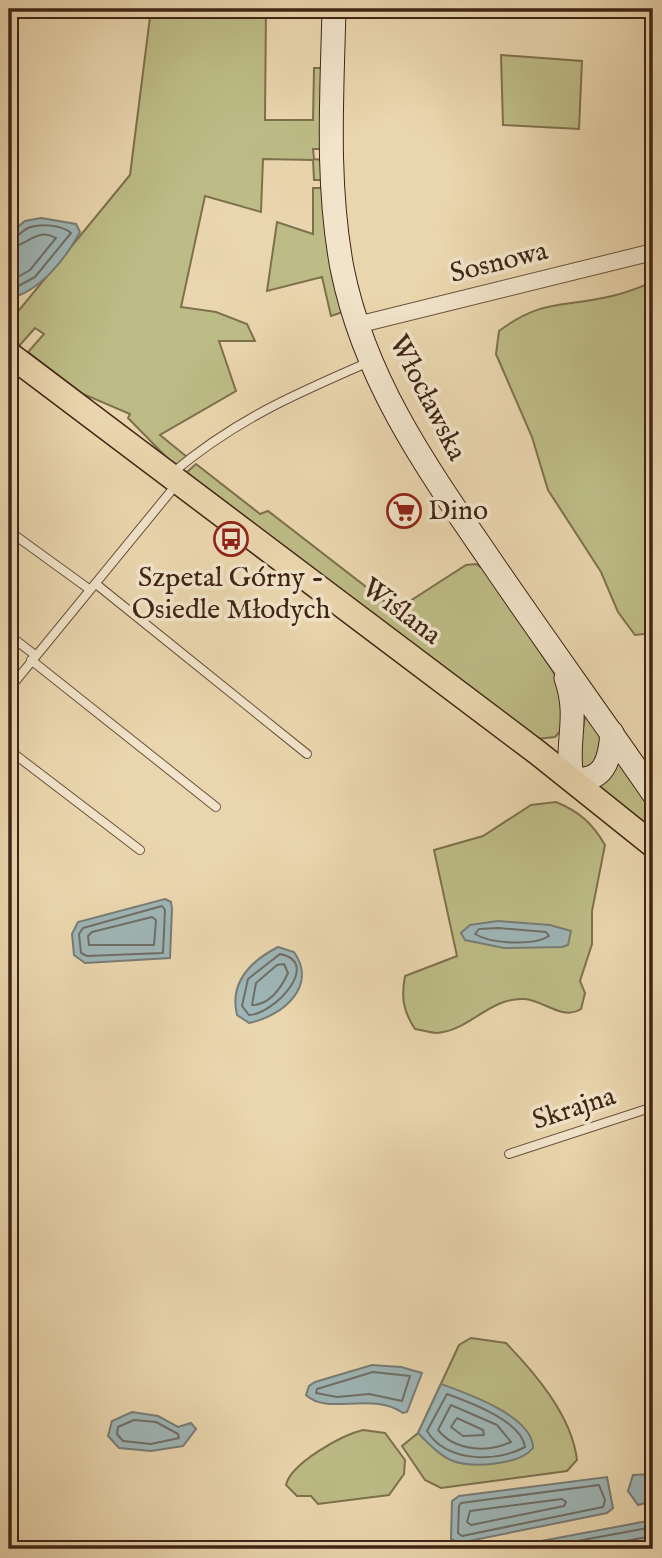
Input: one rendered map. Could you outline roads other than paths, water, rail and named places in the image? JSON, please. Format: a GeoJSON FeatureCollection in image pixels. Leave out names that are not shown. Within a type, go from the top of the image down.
{"type":"FeatureCollection","features":[{"type":"Feature","properties":{"kind":"main road","name":"Włocławska"},"geometry":{"type":"LineString","coordinates":[[334,9],[332,193],[343,270],[357,325],[413,448],[562,666],[653,793]]}},
{"type":"Feature","properties":{"kind":"main road","name":"Wiślana"},"geometry":{"type":"LineString","coordinates":[[9,354],[538,753],[653,845]]}},
{"type":"Feature","properties":{"kind":"main road"},"geometry":{"type":"LineString","coordinates":[[562,666],[574,702],[569,761],[572,779],[586,779],[604,769],[610,757],[612,733]]}},
{"type":"Feature","properties":{"kind":"main road"},"geometry":{"type":"LineString","coordinates":[[538,753],[559,745],[571,736]]}},
{"type":"Feature","properties":{"kind":"street","name":"Sosnowa"},"geometry":{"type":"LineString","coordinates":[[357,325],[653,251]]}},
{"type":"Feature","properties":{"kind":"lane"},"geometry":{"type":"LineString","coordinates":[[9,689],[175,477],[215,440],[263,409],[372,361]]}},
{"type":"Feature","properties":{"kind":"lane"},"geometry":{"type":"LineString","coordinates":[[9,531],[92,586],[307,754]]}},
{"type":"Feature","properties":{"kind":"lane"},"geometry":{"type":"LineString","coordinates":[[9,635],[33,658],[216,807]]}},
{"type":"Feature","properties":{"kind":"lane"},"geometry":{"type":"LineString","coordinates":[[9,750],[140,850]]}},
{"type":"Feature","properties":{"kind":"lane","name":"Skrajna"},"geometry":{"type":"LineString","coordinates":[[509,1154],[653,1107]]}},
{"type":"Feature","properties":{"kind":"water"},"geometry":{"type":"Polygon","coordinates":[[[41,218],[76,224],[80,232],[67,253],[41,282],[20,295],[9,298],[9,234],[25,221],[41,218]]]}},
{"type":"Feature","properties":{"kind":"water"},"geometry":{"type":"Polygon","coordinates":[[[165,899],[171,902],[172,909],[170,958],[85,963],[74,955],[72,934],[78,922],[165,899]]]}},
{"type":"Feature","properties":{"kind":"water"},"geometry":{"type":"Polygon","coordinates":[[[498,921],[550,925],[571,931],[568,945],[504,948],[465,940],[461,933],[470,925],[498,921]]]}},
{"type":"Feature","properties":{"kind":"water"},"geometry":{"type":"Polygon","coordinates":[[[278,947],[294,952],[302,976],[299,988],[293,998],[274,1014],[249,1023],[237,1015],[235,1003],[239,983],[251,966],[278,947]]]}},
{"type":"Feature","properties":{"kind":"water"},"geometry":{"type":"Polygon","coordinates":[[[372,1365],[401,1367],[422,1373],[407,1412],[377,1404],[326,1404],[306,1395],[309,1386],[315,1382],[372,1365]]]}},
{"type":"Feature","properties":{"kind":"water"},"geometry":{"type":"Polygon","coordinates":[[[441,1384],[481,1400],[510,1416],[530,1436],[533,1448],[518,1458],[495,1464],[461,1463],[443,1456],[418,1433],[441,1384]]]}},
{"type":"Feature","properties":{"kind":"water"},"geometry":{"type":"Polygon","coordinates":[[[132,1412],[158,1416],[178,1427],[191,1423],[196,1429],[183,1446],[151,1451],[119,1448],[108,1436],[112,1421],[132,1412]]]}},
{"type":"Feature","properties":{"kind":"water"},"geometry":{"type":"Polygon","coordinates":[[[653,1474],[653,1501],[638,1505],[628,1491],[633,1475],[653,1474]]]}},
{"type":"Feature","properties":{"kind":"water"},"geometry":{"type":"Polygon","coordinates":[[[607,1477],[613,1508],[607,1513],[459,1543],[451,1539],[452,1501],[459,1496],[607,1477]]]}},
{"type":"Feature","properties":{"kind":"water"},"geometry":{"type":"Polygon","coordinates":[[[653,1520],[653,1549],[504,1549],[520,1545],[653,1520]]]}},
{"type":"Feature","properties":{"kind":"place","name":"Dino"},"geometry":{"type":"Point","coordinates":[404,511]}},
{"type":"Feature","properties":{"kind":"place","name":"Szpetal Górny - Osiedle Młodych"},"geometry":{"type":"Point","coordinates":[231,539]}}]}
